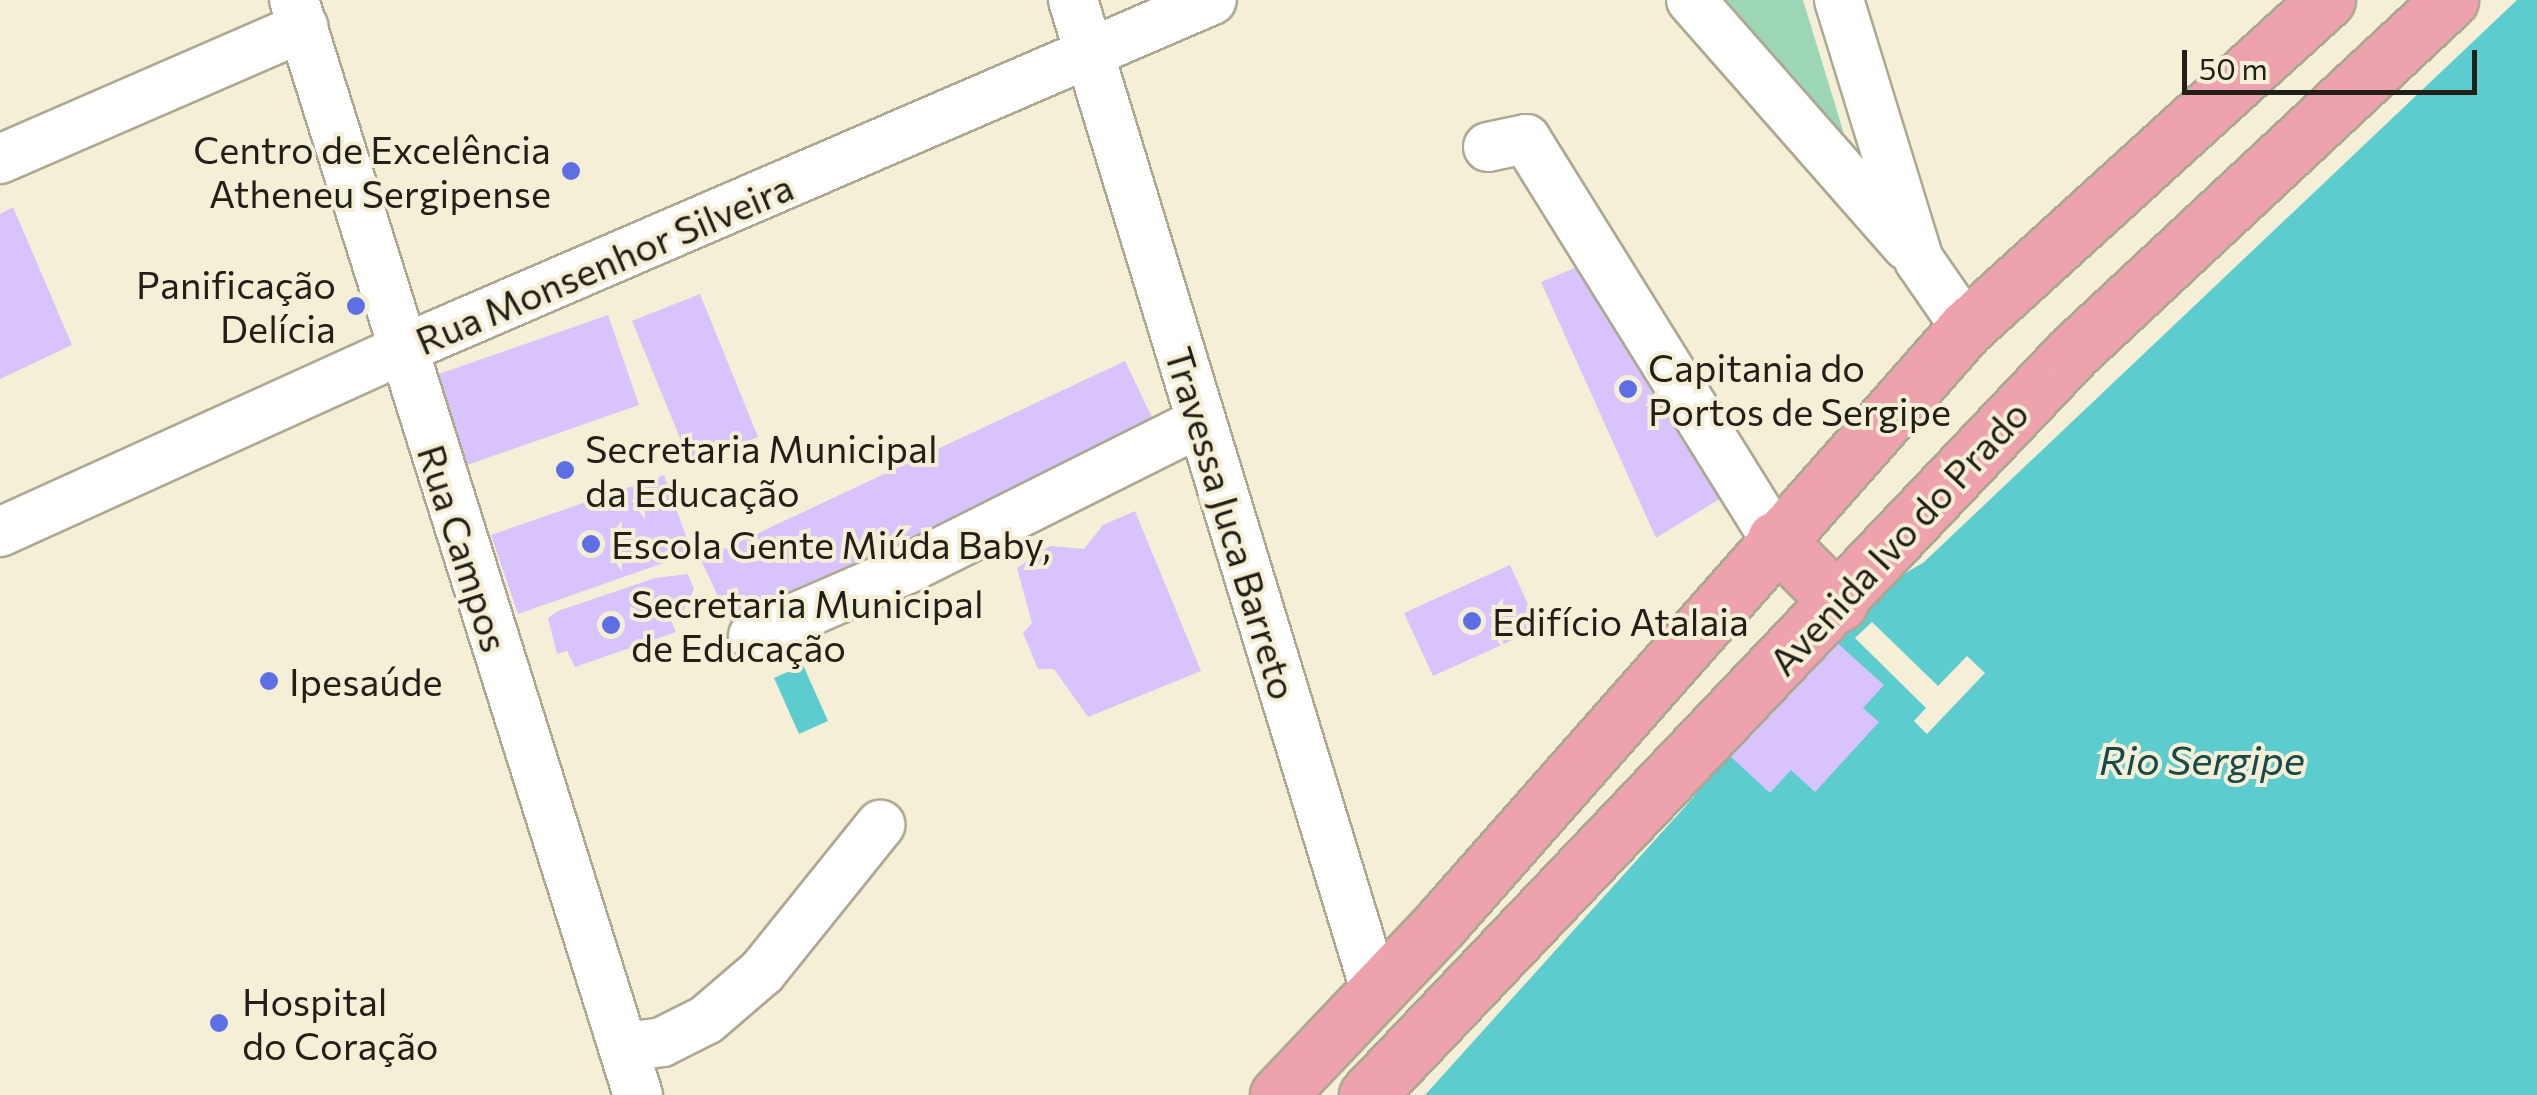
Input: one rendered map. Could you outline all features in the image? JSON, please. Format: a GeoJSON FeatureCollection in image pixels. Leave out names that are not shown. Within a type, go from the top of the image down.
{"type":"FeatureCollection","features":[{"type":"Feature","properties":{"kind":"main road"},"geometry":{"type":"LineString","coordinates":[[1278,1095],[1376,993],[1966,328],[2327,0]]}},
{"type":"Feature","properties":{"kind":"main road","name":"Avenida Ivo do Prado"},"geometry":{"type":"LineString","coordinates":[[1367,1095],[1565,881],[1839,603],[2072,352],[2450,0]]}},
{"type":"Feature","properties":{"kind":"main road"},"geometry":{"type":"LineString","coordinates":[[1775,539],[1839,603]]}},
{"type":"Feature","properties":{"kind":"street","name":"Travessa Juca Barreto"},"geometry":{"type":"LineString","coordinates":[[1074,0],[1376,993]]}},
{"type":"Feature","properties":{"kind":"street","name":"Rua Monsenhor Silveira"},"geometry":{"type":"LineString","coordinates":[[0,532],[400,350],[1212,0]]}},
{"type":"Feature","properties":{"kind":"street"},"geometry":{"type":"LineString","coordinates":[[1691,0],[1919,260],[1966,328]]}},
{"type":"Feature","properties":{"kind":"street"},"geometry":{"type":"LineString","coordinates":[[1839,0],[1919,260]]}},
{"type":"Feature","properties":{"kind":"street"},"geometry":{"type":"LineString","coordinates":[[0,159],[298,13]]}},
{"type":"Feature","properties":{"kind":"street","name":"Rua Campos"},"geometry":{"type":"LineString","coordinates":[[298,13],[400,350],[638,1095]]}},
{"type":"Feature","properties":{"kind":"street"},"geometry":{"type":"LineString","coordinates":[[1488,147],[1526,139],[1775,539]]}},
{"type":"Feature","properties":{"kind":"street"},"geometry":{"type":"LineString","coordinates":[[753,636],[908,569],[1202,422]]}},
{"type":"Feature","properties":{"kind":"street"},"geometry":{"type":"LineString","coordinates":[[622,1047],[662,1042],[706,1020],[762,972],[880,825]]}},
{"type":"Feature","properties":{"kind":"green space"},"geometry":{"type":"Polygon","coordinates":[[[1717,0],[1803,0],[1845,137],[1831,138],[1717,0]]]}},
{"type":"Feature","properties":{"kind":"water","name":"Rio Sergipe"},"geometry":{"type":"Polygon","coordinates":[[[2517,0],[2537,0],[2537,1095],[1425,1095],[1691,800],[1741,732],[1873,591],[1923,563],[2517,0]]]}},
{"type":"Feature","properties":{"kind":"water"},"geometry":{"type":"Polygon","coordinates":[[[803,665],[828,721],[799,734],[774,678],[803,665]]]}},
{"type":"Feature","properties":{"kind":"pier"},"geometry":{"type":"Polygon","coordinates":[[[1872,622],[1938,686],[1967,656],[1985,673],[1927,734],[1914,721],[1926,708],[1855,638],[1872,622]]]}},
{"type":"Feature","properties":{"kind":"building"},"geometry":{"type":"Polygon","coordinates":[[[13,207],[72,345],[0,379],[0,214],[13,207]]]}},
{"type":"Feature","properties":{"kind":"building","name":"Capitania do Portos de Sergipe"},"geometry":{"type":"Polygon","coordinates":[[[1594,260],[1726,495],[1656,538],[1541,282],[1594,260]]]}},
{"type":"Feature","properties":{"kind":"building"},"geometry":{"type":"Polygon","coordinates":[[[700,294],[758,437],[691,465],[632,321],[700,294]]]}},
{"type":"Feature","properties":{"kind":"building"},"geometry":{"type":"Polygon","coordinates":[[[608,315],[639,405],[467,465],[436,375],[608,315]]]}},
{"type":"Feature","properties":{"kind":"building"},"geometry":{"type":"Polygon","coordinates":[[[1125,361],[1160,434],[735,633],[701,560],[1125,361]]]}},
{"type":"Feature","properties":{"kind":"building","name":"Escola Gente Miúda Baby,"},"geometry":{"type":"Polygon","coordinates":[[[664,475],[692,553],[518,614],[491,535],[664,475]]]}},
{"type":"Feature","properties":{"kind":"building"},"geometry":{"type":"Polygon","coordinates":[[[1135,511],[1201,671],[1088,717],[1054,669],[1038,669],[1023,633],[1032,623],[1017,568],[1050,546],[1084,549],[1103,525],[1135,511]]]}},
{"type":"Feature","properties":{"kind":"building","name":"Edifício Atalaia"},"geometry":{"type":"Polygon","coordinates":[[[1510,565],[1539,628],[1433,676],[1404,613],[1510,565]]]}},
{"type":"Feature","properties":{"kind":"building","name":"Secretaria Municipal de Educação"},"geometry":{"type":"Polygon","coordinates":[[[688,574],[694,589],[683,612],[670,618],[676,632],[575,667],[567,651],[557,654],[548,618],[558,611],[655,578],[688,574]]]}},
{"type":"Feature","properties":{"kind":"building"},"geometry":{"type":"Polygon","coordinates":[[[1835,641],[1884,685],[1863,708],[1879,722],[1815,792],[1791,770],[1770,793],[1730,756],[1835,641]]]}},
{"type":"Feature","properties":{"kind":"place","name":"Centro de Excelência Atheneu Sergipense"},"geometry":{"type":"Point","coordinates":[571,171]}},
{"type":"Feature","properties":{"kind":"place","name":"Panificação Delícia"},"geometry":{"type":"Point","coordinates":[356,306]}},
{"type":"Feature","properties":{"kind":"place","name":"Capitania do Portos de Sergipe"},"geometry":{"type":"Point","coordinates":[1628,389]}},
{"type":"Feature","properties":{"kind":"place","name":"Secretaria Municipal da Educação"},"geometry":{"type":"Point","coordinates":[565,470]}},
{"type":"Feature","properties":{"kind":"place","name":"Escola Gente Miúda Baby,"},"geometry":{"type":"Point","coordinates":[591,544]}},
{"type":"Feature","properties":{"kind":"place","name":"Edifício Atalaia"},"geometry":{"type":"Point","coordinates":[1472,621]}},
{"type":"Feature","properties":{"kind":"place","name":"Secretaria Municipal de Educação"},"geometry":{"type":"Point","coordinates":[611,625]}},
{"type":"Feature","properties":{"kind":"place","name":"Ipesaúde"},"geometry":{"type":"Point","coordinates":[269,681]}},
{"type":"Feature","properties":{"kind":"place","name":"Hospital do Coração"},"geometry":{"type":"Point","coordinates":[219,1023]}}]}
